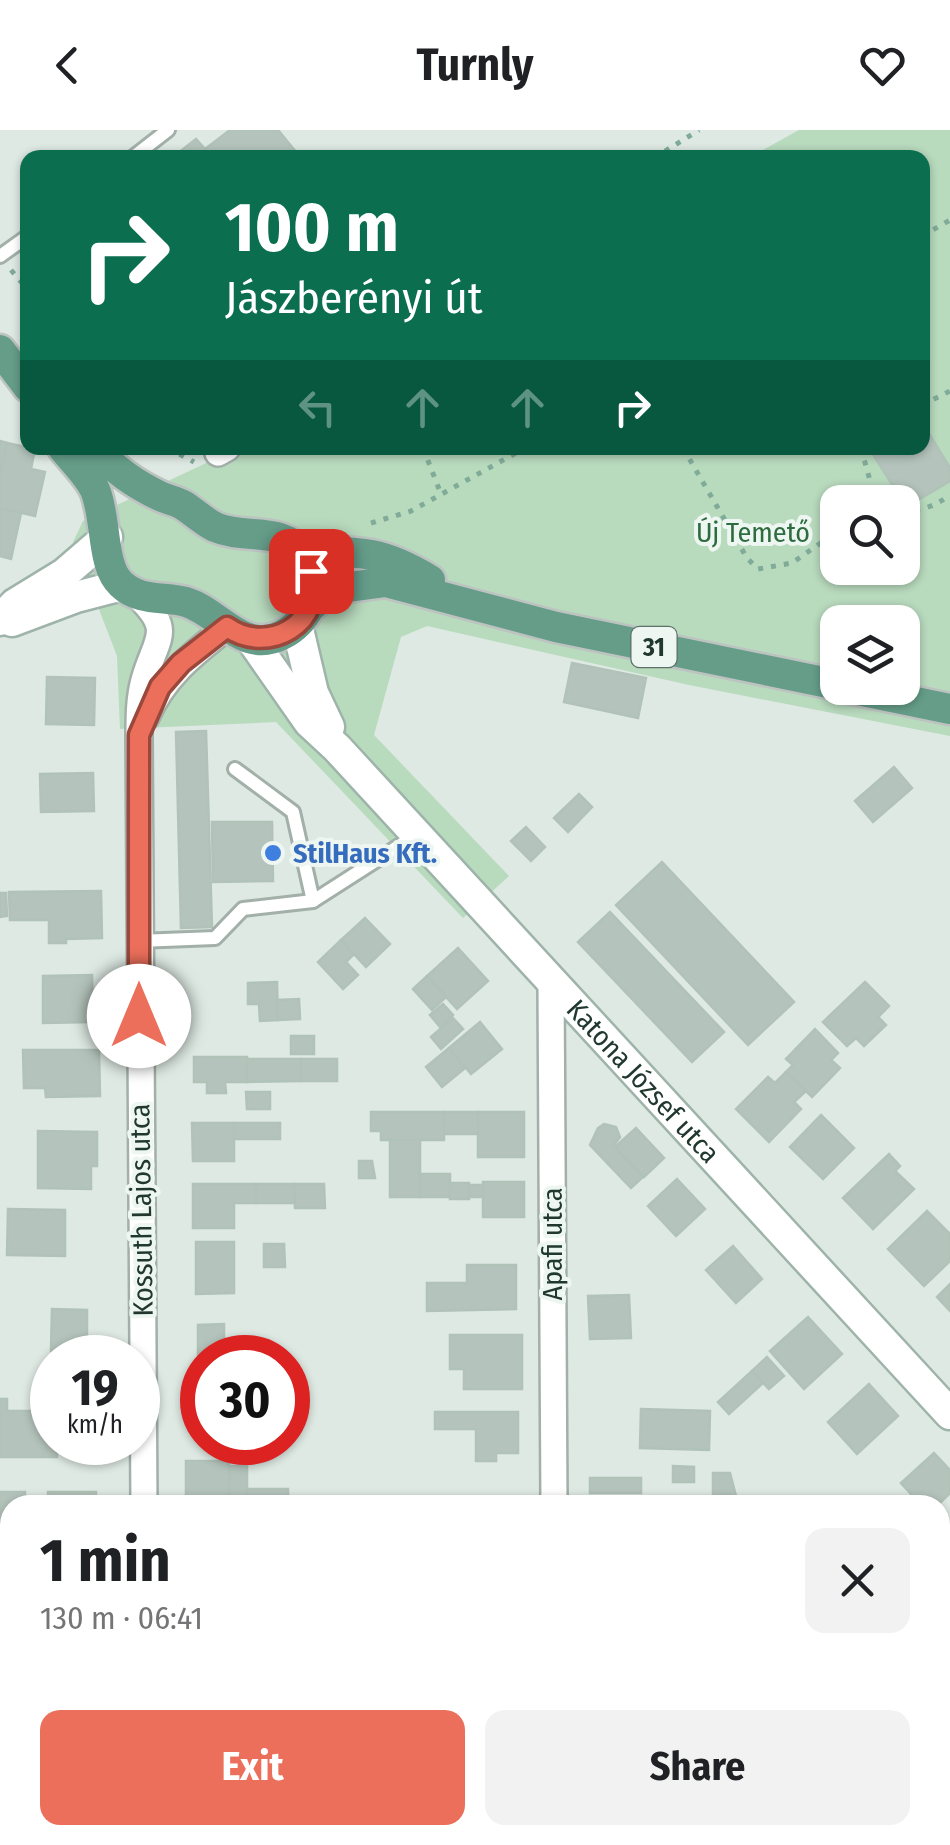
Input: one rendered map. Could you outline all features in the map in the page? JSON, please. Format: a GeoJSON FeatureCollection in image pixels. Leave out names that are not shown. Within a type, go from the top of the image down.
{"type":"FeatureCollection","features":[{"type":"Feature","properties":{"kind":"main road"},"geometry":{"type":"LineString","coordinates":[[0,350],[20,376]]}},
{"type":"Feature","properties":{"kind":"main road"},"geometry":{"type":"LineString","coordinates":[[69,455],[94,486],[107,538],[107,558],[129,590]]}},
{"type":"Feature","properties":{"kind":"main road","name":"31"},"geometry":{"type":"LineString","coordinates":[[102,455],[122,474],[186,507],[213,526],[240,533],[269,533],[284,538],[298,550],[369,554],[424,576],[472,604]]}},
{"type":"Feature","properties":{"kind":"main road"},"geometry":{"type":"LineString","coordinates":[[0,622],[15,604],[64,574],[107,538],[114,520],[125,508],[148,498],[164,498]]}},
{"type":"Feature","properties":{"kind":"main road"},"geometry":{"type":"LineString","coordinates":[[298,550],[307,560],[314,579],[314,593],[303,617]]}},
{"type":"Feature","properties":{"kind":"main road","name":"31"},"geometry":{"type":"LineString","coordinates":[[239,633],[276,638],[324,596],[366,582],[407,586],[556,627],[820,681]]}},
{"type":"Feature","properties":{"kind":"main road"},"geometry":{"type":"LineString","coordinates":[[0,622],[76,597],[129,590],[188,602],[239,633]]}},
{"type":"Feature","properties":{"kind":"main road","name":"Katona József utca"},"geometry":{"type":"LineString","coordinates":[[303,617],[313,692],[337,748]]}},
{"type":"Feature","properties":{"kind":"main road","name":"Katona József utca"},"geometry":{"type":"LineString","coordinates":[[239,633],[308,722],[337,748],[950,1414]]}},
{"type":"Feature","properties":{"kind":"main road"},"geometry":{"type":"LineString","coordinates":[[920,702],[950,708]]}},
{"type":"Feature","properties":{"kind":"street","name":"Kossuth Lajos utca"},"geometry":{"type":"LineString","coordinates":[[129,590],[156,614],[160,634],[144,681],[139,735],[144,1495]]}},
{"type":"Feature","properties":{"kind":"street","name":"Kossuth Lajos utca"},"geometry":{"type":"LineString","coordinates":[[139,735],[160,687],[181,663],[239,633]]}},
{"type":"Feature","properties":{"kind":"street","name":"Apafi utca"},"geometry":{"type":"LineString","coordinates":[[551,983],[554,1495]]}},
{"type":"Feature","properties":{"kind":"lane"},"geometry":{"type":"LineString","coordinates":[[142,150],[168,130]]}},
{"type":"Feature","properties":{"kind":"lane"},"geometry":{"type":"LineString","coordinates":[[235,768],[293,812],[312,901]]}},
{"type":"Feature","properties":{"kind":"lane"},"geometry":{"type":"LineString","coordinates":[[138,941],[215,938],[243,909],[312,901],[405,842],[413,831]]}},
{"type":"Feature","properties":{"kind":"path"},"geometry":{"type":"LineString","coordinates":[[667,150],[699,130]]}},
{"type":"Feature","properties":{"kind":"path"},"geometry":{"type":"LineString","coordinates":[[425,455],[441,494]]}},
{"type":"Feature","properties":{"kind":"path"},"geometry":{"type":"LineString","coordinates":[[371,523],[411,511],[512,455]]}},
{"type":"Feature","properties":{"kind":"path"},"geometry":{"type":"LineString","coordinates":[[687,455],[747,558],[758,569],[792,562],[820,543]]}},
{"type":"Feature","properties":{"kind":"path"},"geometry":{"type":"LineString","coordinates":[[863,455],[871,485]]}},
{"type":"Feature","properties":{"kind":"path"},"geometry":{"type":"LineString","coordinates":[[920,508],[934,506],[950,495]]}},
{"type":"Feature","properties":{"kind":"green space","name":"Új Temető"},"geometry":{"type":"Polygon","coordinates":[[[799,130],[950,130],[950,736],[689,685],[427,626],[401,637],[374,735],[509,876],[463,918],[276,722],[120,729],[117,656],[73,542],[83,521],[223,455],[930,455],[930,150],[763,150],[799,130]]]}},
{"type":"Feature","properties":{"kind":"building"},"geometry":{"type":"Polygon","coordinates":[[[230,130],[278,130],[294,150],[182,150],[196,139],[205,149],[230,130]]]}},
{"type":"Feature","properties":{"kind":"building"},"geometry":{"type":"Polygon","coordinates":[[[930,435],[950,468],[950,481],[920,499],[920,485],[892,485],[874,455],[930,455],[930,435]]]}},
{"type":"Feature","properties":{"kind":"building"},"geometry":{"type":"Polygon","coordinates":[[[0,441],[7,443],[0,475],[0,441]]]}},
{"type":"Feature","properties":{"kind":"building"},"geometry":{"type":"Polygon","coordinates":[[[7,443],[20,446],[20,455],[34,455],[31,469],[45,472],[35,516],[0,508],[0,475],[7,443]]]}},
{"type":"Feature","properties":{"kind":"building"},"geometry":{"type":"Polygon","coordinates":[[[0,508],[21,513],[11,559],[0,556],[0,508]]]}},
{"type":"Feature","properties":{"kind":"building"},"geometry":{"type":"Polygon","coordinates":[[[572,663],[646,678],[638,718],[564,702],[572,663]]]}},
{"type":"Feature","properties":{"kind":"building"},"geometry":{"type":"Polygon","coordinates":[[[47,677],[95,678],[94,725],[46,724],[47,677]]]}},
{"type":"Feature","properties":{"kind":"building"},"geometry":{"type":"Polygon","coordinates":[[[206,731],[212,927],[181,928],[176,732],[206,731]]]}},
{"type":"Feature","properties":{"kind":"building"},"geometry":{"type":"Polygon","coordinates":[[[894,767],[912,788],[873,822],[855,801],[894,767]]]}},
{"type":"Feature","properties":{"kind":"building"},"geometry":{"type":"Polygon","coordinates":[[[93,773],[94,811],[41,812],[40,774],[93,773]]]}},
{"type":"Feature","properties":{"kind":"building"},"geometry":{"type":"Polygon","coordinates":[[[579,794],[592,807],[568,832],[554,818],[579,794]]]}},
{"type":"Feature","properties":{"kind":"building"},"geometry":{"type":"Polygon","coordinates":[[[212,822],[272,822],[273,881],[213,882],[212,822]]]}},
{"type":"Feature","properties":{"kind":"building"},"geometry":{"type":"Polygon","coordinates":[[[526,827],[545,847],[531,861],[511,841],[526,827]]]}},
{"type":"Feature","properties":{"kind":"building"},"geometry":{"type":"Polygon","coordinates":[[[662,862],[794,1002],[748,1045],[616,905],[662,862]]]}},
{"type":"Feature","properties":{"kind":"building"},"geometry":{"type":"Polygon","coordinates":[[[101,891],[102,938],[49,943],[49,920],[10,920],[9,892],[101,891]]]}},
{"type":"Feature","properties":{"kind":"building"},"geometry":{"type":"Polygon","coordinates":[[[0,893],[6,893],[7,916],[0,917],[0,893]]]}},
{"type":"Feature","properties":{"kind":"building"},"geometry":{"type":"Polygon","coordinates":[[[610,912],[724,1032],[692,1062],[578,942],[610,912]]]}},
{"type":"Feature","properties":{"kind":"building"},"geometry":{"type":"Polygon","coordinates":[[[365,918],[390,944],[366,967],[341,940],[365,918]]]}},
{"type":"Feature","properties":{"kind":"building"},"geometry":{"type":"Polygon","coordinates":[[[341,940],[354,954],[346,962],[358,975],[343,989],[318,962],[341,940]]]}},
{"type":"Feature","properties":{"kind":"building"},"geometry":{"type":"Polygon","coordinates":[[[458,948],[488,981],[457,1009],[427,976],[458,948]]]}},
{"type":"Feature","properties":{"kind":"building"},"geometry":{"type":"Polygon","coordinates":[[[92,975],[93,1022],[43,1023],[43,976],[92,975]]]}},
{"type":"Feature","properties":{"kind":"building"},"geometry":{"type":"Polygon","coordinates":[[[427,976],[446,997],[432,1010],[413,989],[427,976]]]}},
{"type":"Feature","properties":{"kind":"building"},"geometry":{"type":"Polygon","coordinates":[[[277,982],[278,1020],[260,1021],[259,1004],[248,1004],[248,983],[277,982]]]}},
{"type":"Feature","properties":{"kind":"building"},"geometry":{"type":"Polygon","coordinates":[[[865,982],[889,1006],[878,1017],[886,1025],[864,1046],[856,1038],[847,1046],[823,1022],[865,982]]]}},
{"type":"Feature","properties":{"kind":"building"},"geometry":{"type":"Polygon","coordinates":[[[299,999],[300,1019],[278,1020],[277,1000],[299,999]]]}},
{"type":"Feature","properties":{"kind":"building"},"geometry":{"type":"Polygon","coordinates":[[[443,1004],[453,1015],[440,1027],[430,1015],[443,1004]]]}},
{"type":"Feature","properties":{"kind":"building"},"geometry":{"type":"Polygon","coordinates":[[[453,1018],[463,1029],[441,1049],[431,1037],[453,1018]]]}},
{"type":"Feature","properties":{"kind":"building"},"geometry":{"type":"Polygon","coordinates":[[[480,1022],[502,1049],[471,1074],[449,1048],[480,1022]]]}},
{"type":"Feature","properties":{"kind":"building"},"geometry":{"type":"Polygon","coordinates":[[[815,1029],[838,1053],[831,1060],[840,1068],[812,1097],[786,1072],[793,1065],[786,1059],[815,1029]]]}},
{"type":"Feature","properties":{"kind":"building"},"geometry":{"type":"Polygon","coordinates":[[[291,1036],[314,1036],[314,1054],[291,1054],[291,1036]]]}},
{"type":"Feature","properties":{"kind":"building"},"geometry":{"type":"Polygon","coordinates":[[[449,1048],[465,1068],[442,1087],[426,1067],[449,1048]]]}},
{"type":"Feature","properties":{"kind":"building"},"geometry":{"type":"Polygon","coordinates":[[[23,1050],[99,1050],[100,1096],[46,1097],[45,1088],[24,1088],[23,1050]]]}},
{"type":"Feature","properties":{"kind":"building"},"geometry":{"type":"Polygon","coordinates":[[[194,1057],[247,1057],[247,1082],[225,1082],[226,1093],[207,1093],[207,1082],[194,1082],[194,1057]]]}},
{"type":"Feature","properties":{"kind":"building"},"geometry":{"type":"Polygon","coordinates":[[[247,1059],[301,1059],[301,1081],[247,1082],[247,1059]]]}},
{"type":"Feature","properties":{"kind":"building"},"geometry":{"type":"Polygon","coordinates":[[[301,1059],[337,1059],[337,1081],[301,1081],[301,1059]]]}},
{"type":"Feature","properties":{"kind":"building"},"geometry":{"type":"Polygon","coordinates":[[[786,1072],[806,1091],[794,1102],[801,1109],[769,1142],[736,1109],[768,1077],[775,1083],[786,1072]]]}},
{"type":"Feature","properties":{"kind":"building"},"geometry":{"type":"Polygon","coordinates":[[[246,1092],[270,1092],[270,1109],[247,1109],[246,1092]]]}},
{"type":"Feature","properties":{"kind":"building"},"geometry":{"type":"Polygon","coordinates":[[[371,1112],[444,1112],[444,1140],[381,1140],[381,1131],[371,1131],[371,1112]]]}},
{"type":"Feature","properties":{"kind":"building"},"geometry":{"type":"Polygon","coordinates":[[[444,1112],[478,1112],[478,1134],[444,1134],[444,1112]]]}},
{"type":"Feature","properties":{"kind":"building"},"geometry":{"type":"Polygon","coordinates":[[[478,1112],[524,1112],[524,1157],[478,1157],[478,1112]]]}},
{"type":"Feature","properties":{"kind":"building"},"geometry":{"type":"Polygon","coordinates":[[[821,1115],[854,1148],[823,1179],[790,1147],[821,1115]]]}},
{"type":"Feature","properties":{"kind":"building"},"geometry":{"type":"Polygon","coordinates":[[[192,1123],[234,1123],[234,1161],[193,1161],[192,1123]]]}},
{"type":"Feature","properties":{"kind":"building"},"geometry":{"type":"Polygon","coordinates":[[[234,1123],[280,1123],[280,1139],[234,1139],[234,1123]]]}},
{"type":"Feature","properties":{"kind":"building"},"geometry":{"type":"Polygon","coordinates":[[[604,1124],[616,1127],[620,1137],[614,1145],[643,1177],[631,1188],[590,1145],[604,1124]]]}},
{"type":"Feature","properties":{"kind":"building"},"geometry":{"type":"Polygon","coordinates":[[[636,1128],[664,1158],[644,1177],[615,1147],[636,1128]]]}},
{"type":"Feature","properties":{"kind":"building"},"geometry":{"type":"Polygon","coordinates":[[[38,1131],[97,1132],[97,1166],[91,1166],[91,1189],[38,1188],[38,1131]]]}},
{"type":"Feature","properties":{"kind":"building"},"geometry":{"type":"Polygon","coordinates":[[[390,1140],[420,1140],[420,1197],[390,1197],[390,1140]]]}},
{"type":"Feature","properties":{"kind":"building"},"geometry":{"type":"Polygon","coordinates":[[[889,1154],[900,1166],[895,1171],[914,1189],[873,1229],[843,1198],[889,1154]]]}},
{"type":"Feature","properties":{"kind":"building"},"geometry":{"type":"Polygon","coordinates":[[[359,1161],[372,1161],[375,1178],[359,1178],[359,1161]]]}},
{"type":"Feature","properties":{"kind":"building"},"geometry":{"type":"Polygon","coordinates":[[[420,1174],[450,1174],[450,1197],[420,1197],[420,1174]]]}},
{"type":"Feature","properties":{"kind":"building"},"geometry":{"type":"Polygon","coordinates":[[[677,1179],[705,1209],[676,1236],[648,1206],[677,1179]]]}},
{"type":"Feature","properties":{"kind":"building"},"geometry":{"type":"Polygon","coordinates":[[[483,1182],[524,1182],[524,1217],[483,1217],[483,1182]]]}},
{"type":"Feature","properties":{"kind":"building"},"geometry":{"type":"Polygon","coordinates":[[[450,1183],[469,1183],[469,1199],[450,1199],[450,1183]]]}},
{"type":"Feature","properties":{"kind":"building"},"geometry":{"type":"Polygon","coordinates":[[[193,1184],[256,1184],[256,1203],[234,1203],[234,1228],[193,1228],[193,1184]]]}},
{"type":"Feature","properties":{"kind":"building"},"geometry":{"type":"Polygon","coordinates":[[[256,1184],[294,1184],[295,1203],[256,1203],[256,1184]]]}},
{"type":"Feature","properties":{"kind":"building"},"geometry":{"type":"Polygon","coordinates":[[[294,1184],[324,1184],[325,1208],[295,1208],[294,1184]]]}},
{"type":"Feature","properties":{"kind":"building"},"geometry":{"type":"Polygon","coordinates":[[[469,1185],[483,1185],[483,1197],[469,1197],[469,1185]]]}},
{"type":"Feature","properties":{"kind":"building"},"geometry":{"type":"Polygon","coordinates":[[[8,1209],[65,1210],[65,1256],[7,1255],[8,1209]]]}},
{"type":"Feature","properties":{"kind":"building"},"geometry":{"type":"Polygon","coordinates":[[[927,1211],[950,1234],[950,1261],[924,1286],[888,1249],[927,1211]]]}},
{"type":"Feature","properties":{"kind":"building"},"geometry":{"type":"Polygon","coordinates":[[[196,1242],[234,1242],[234,1293],[196,1294],[196,1242]]]}},
{"type":"Feature","properties":{"kind":"building"},"geometry":{"type":"Polygon","coordinates":[[[264,1244],[284,1244],[285,1267],[264,1267],[264,1244]]]}},
{"type":"Feature","properties":{"kind":"building"},"geometry":{"type":"Polygon","coordinates":[[[733,1246],[762,1279],[736,1303],[706,1270],[733,1246]]]}},
{"type":"Feature","properties":{"kind":"building"},"geometry":{"type":"Polygon","coordinates":[[[467,1265],[516,1265],[516,1309],[427,1311],[427,1283],[467,1283],[467,1265]]]}},
{"type":"Feature","properties":{"kind":"building"},"geometry":{"type":"Polygon","coordinates":[[[950,1284],[950,1311],[937,1297],[950,1284]]]}},
{"type":"Feature","properties":{"kind":"building"},"geometry":{"type":"Polygon","coordinates":[[[629,1295],[631,1338],[590,1339],[588,1296],[629,1295]]]}},
{"type":"Feature","properties":{"kind":"building"},"geometry":{"type":"Polygon","coordinates":[[[52,1309],[87,1310],[87,1335],[51,1335],[52,1309]]]}},
{"type":"Feature","properties":{"kind":"building"},"geometry":{"type":"Polygon","coordinates":[[[808,1317],[842,1354],[804,1389],[770,1351],[808,1317]]]}},
{"type":"Feature","properties":{"kind":"building"},"geometry":{"type":"Polygon","coordinates":[[[224,1324],[224,1335],[198,1335],[198,1325],[224,1324]]]}},
{"type":"Feature","properties":{"kind":"building"},"geometry":{"type":"Polygon","coordinates":[[[450,1335],[522,1335],[522,1389],[464,1389],[464,1369],[450,1369],[450,1335]]]}},
{"type":"Feature","properties":{"kind":"building"},"geometry":{"type":"Polygon","coordinates":[[[767,1357],[784,1376],[769,1389],[752,1371],[767,1357]]]}},
{"type":"Feature","properties":{"kind":"building"},"geometry":{"type":"Polygon","coordinates":[[[752,1371],[763,1383],[729,1414],[718,1402],[752,1371]]]}},
{"type":"Feature","properties":{"kind":"building"},"geometry":{"type":"Polygon","coordinates":[[[869,1384],[898,1416],[857,1454],[828,1422],[869,1384]]]}},
{"type":"Feature","properties":{"kind":"building"},"geometry":{"type":"Polygon","coordinates":[[[0,1399],[7,1399],[7,1411],[30,1411],[30,1457],[0,1457],[0,1399]]]}},
{"type":"Feature","properties":{"kind":"building"},"geometry":{"type":"Polygon","coordinates":[[[641,1409],[710,1411],[709,1450],[640,1448],[641,1409]]]}},
{"type":"Feature","properties":{"kind":"building"},"geometry":{"type":"Polygon","coordinates":[[[435,1412],[518,1412],[518,1453],[496,1453],[496,1461],[476,1461],[476,1429],[435,1429],[435,1412]]]}},
{"type":"Feature","properties":{"kind":"building"},"geometry":{"type":"Polygon","coordinates":[[[934,1453],[950,1470],[948,1495],[912,1495],[901,1483],[934,1453]]]}},
{"type":"Feature","properties":{"kind":"building"},"geometry":{"type":"Polygon","coordinates":[[[186,1465],[229,1465],[230,1495],[186,1495],[186,1465]]]}},
{"type":"Feature","properties":{"kind":"building"},"geometry":{"type":"Polygon","coordinates":[[[230,1466],[247,1466],[247,1495],[230,1495],[230,1466]]]}},
{"type":"Feature","properties":{"kind":"building"},"geometry":{"type":"Polygon","coordinates":[[[673,1466],[694,1467],[694,1482],[673,1482],[673,1466]]]}},
{"type":"Feature","properties":{"kind":"building"},"geometry":{"type":"Polygon","coordinates":[[[713,1473],[730,1473],[736,1495],[713,1495],[713,1473]]]}},
{"type":"Feature","properties":{"kind":"building"},"geometry":{"type":"Polygon","coordinates":[[[590,1478],[641,1478],[641,1493],[590,1493],[590,1478]]]}},
{"type":"Feature","properties":{"kind":"building"},"geometry":{"type":"Polygon","coordinates":[[[247,1489],[288,1489],[288,1495],[247,1495],[247,1489]]]}},
{"type":"Feature","properties":{"kind":"building"},"geometry":{"type":"Polygon","coordinates":[[[0,1492],[25,1492],[25,1495],[0,1492]]]}},
{"type":"Feature","properties":{"kind":"building"},"geometry":{"type":"Polygon","coordinates":[[[48,1492],[96,1492],[96,1495],[48,1492]]]}},
{"type":"Feature","properties":{"kind":"place","name":"StilHaus Kft."},"geometry":{"type":"Point","coordinates":[273,853]}},
{"type":"Feature","properties":{"kind":"route"},"geometry":{"type":"LineString","coordinates":[[139,1016],[139,735],[160,687],[181,663],[227,627],[236,634],[265,640],[297,625],[314,593],[311,571]]}}]}
